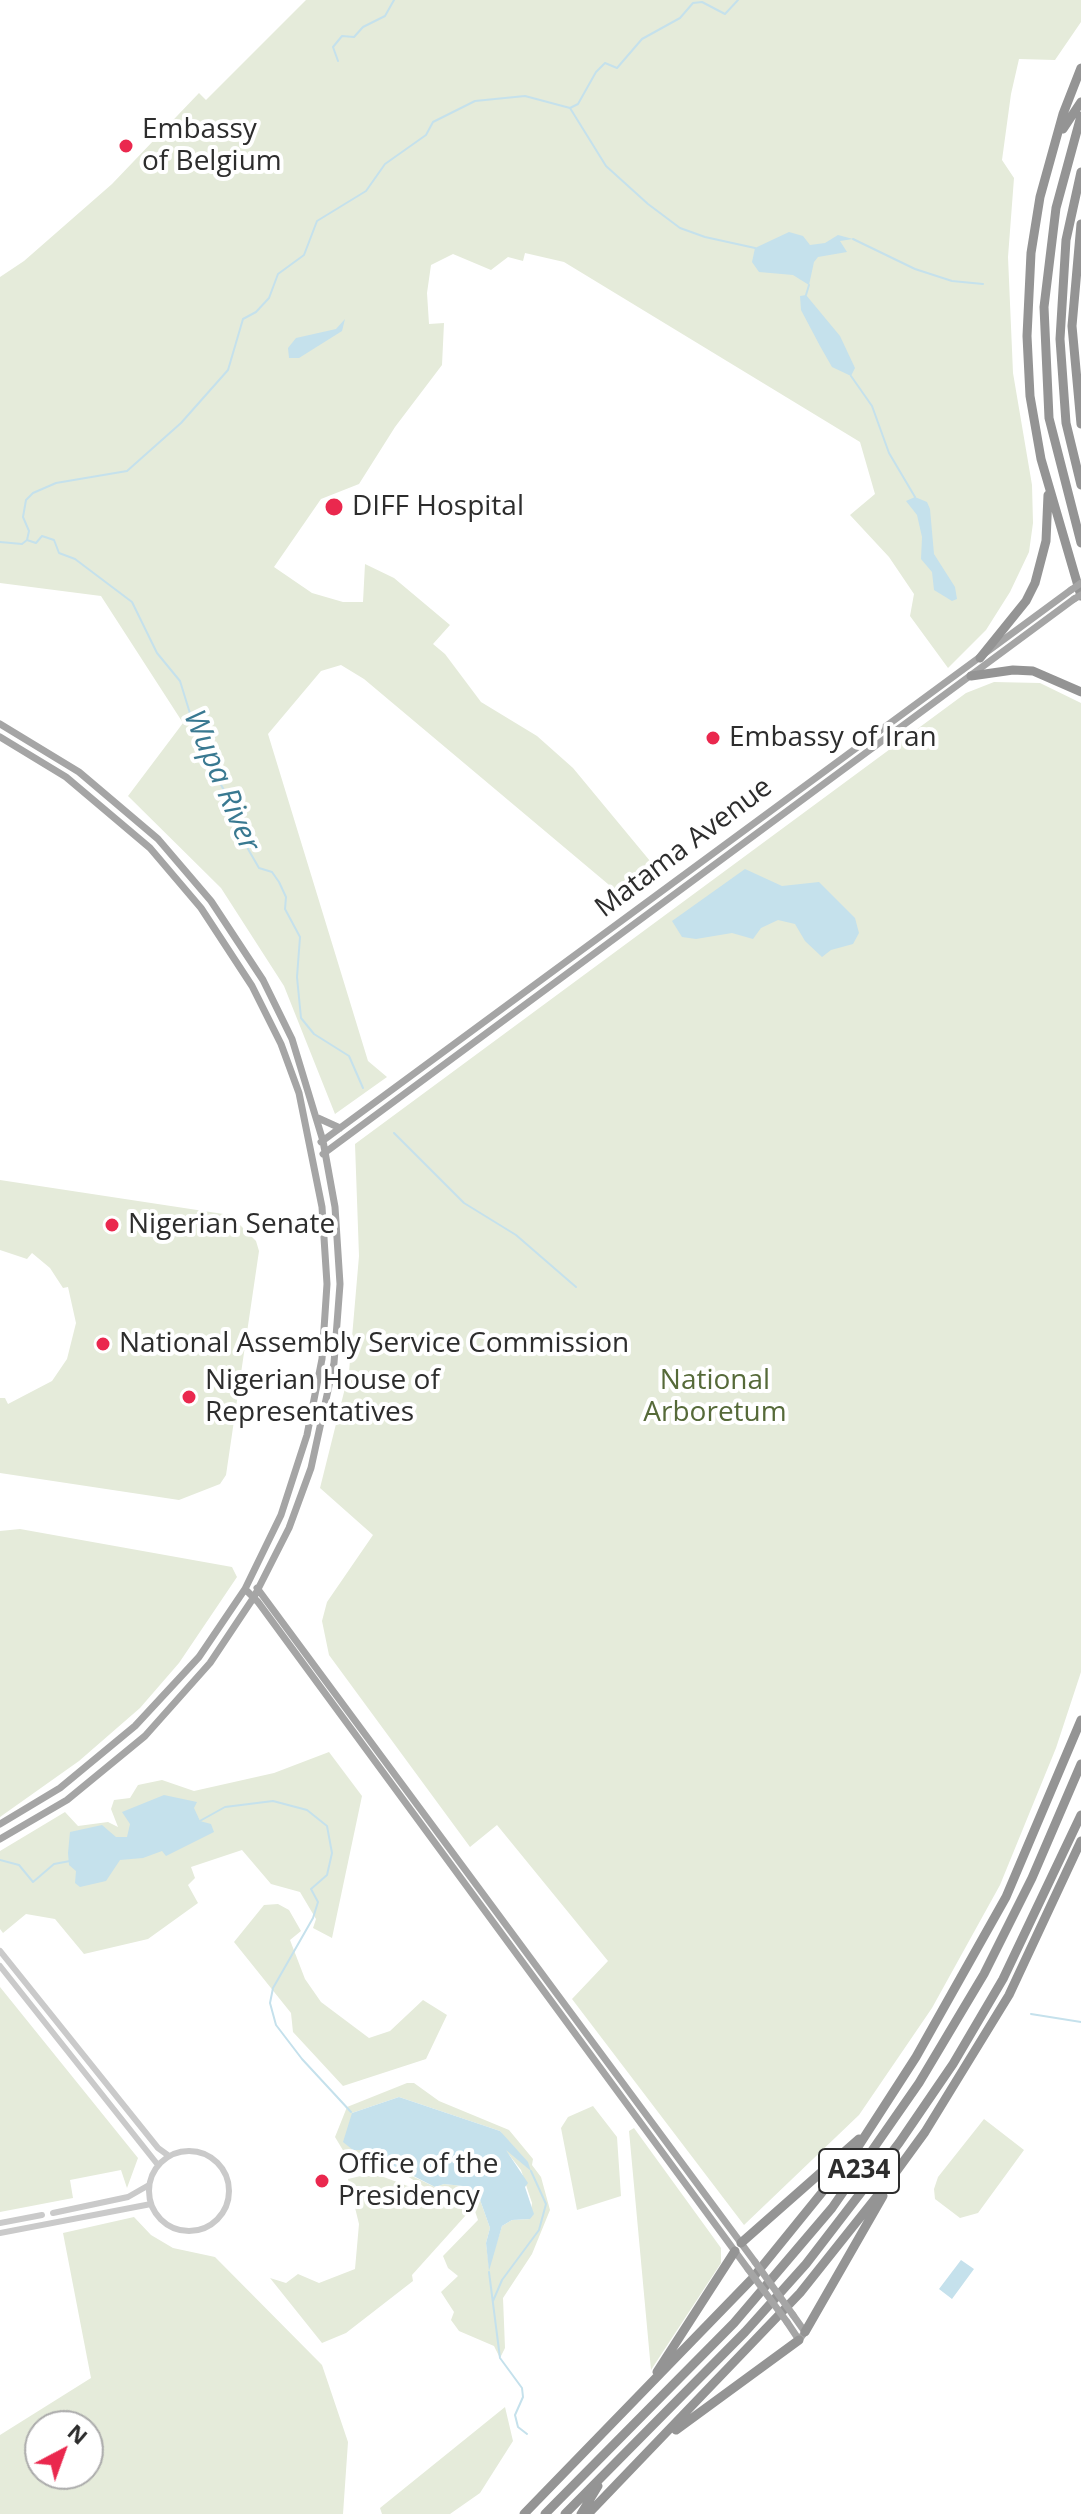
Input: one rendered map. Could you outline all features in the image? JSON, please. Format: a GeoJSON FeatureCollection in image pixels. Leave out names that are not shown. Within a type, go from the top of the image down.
{"type":"FeatureCollection","features":[{"type":"Feature","properties":{"kind":"highway"},"geometry":{"type":"LineString","coordinates":[[1079,597],[1034,424],[1027,336],[1031,253],[1051,154],[1081,68]]}},
{"type":"Feature","properties":{"kind":"highway"},"geometry":{"type":"LineString","coordinates":[[1051,154],[1073,109],[1081,102]]}},
{"type":"Feature","properties":{"kind":"highway"},"geometry":{"type":"LineString","coordinates":[[1081,116],[1056,208],[1044,307],[1049,418],[1081,543]]}},
{"type":"Feature","properties":{"kind":"highway"},"geometry":{"type":"LineString","coordinates":[[1081,172],[1066,240],[1060,339],[1066,423],[1081,485]]}},
{"type":"Feature","properties":{"kind":"highway"},"geometry":{"type":"LineString","coordinates":[[1081,224],[1072,326],[1081,424]]}},
{"type":"Feature","properties":{"kind":"highway"},"geometry":{"type":"LineString","coordinates":[[980,658],[1026,601],[1035,583],[1046,541],[1049,488]]}},
{"type":"Feature","properties":{"kind":"highway"},"geometry":{"type":"LineString","coordinates":[[971,676],[1013,670],[1033,671],[1081,692]]}},
{"type":"Feature","properties":{"kind":"highway"},"geometry":{"type":"LineString","coordinates":[[524,2514],[751,2280],[840,2173],[916,2057],[1006,1897],[1081,1720]]}},
{"type":"Feature","properties":{"kind":"highway","name":"A234"},"geometry":{"type":"LineString","coordinates":[[545,2514],[734,2323],[832,2208],[881,2140],[955,2026],[1036,1870],[1081,1764]]}},
{"type":"Feature","properties":{"kind":"highway","name":"A234"},"geometry":{"type":"LineString","coordinates":[[565,2514],[693,2387],[806,2264],[899,2143],[977,2024],[1054,1877],[1081,1815]]}},
{"type":"Feature","properties":{"kind":"highway"},"geometry":{"type":"LineString","coordinates":[[588,2514],[669,2433],[810,2281],[890,2180],[932,2120],[1009,1995],[1081,1841]]}},
{"type":"Feature","properties":{"kind":"highway"},"geometry":{"type":"LineString","coordinates":[[1048,1843],[1056,1850],[1066,1850]]}},
{"type":"Feature","properties":{"kind":"highway"},"geometry":{"type":"LineString","coordinates":[[1036,1870],[1041,1862],[1045,1862],[1054,1877]]}},
{"type":"Feature","properties":{"kind":"highway"},"geometry":{"type":"LineString","coordinates":[[639,2398],[738,2247],[868,2131]]}},
{"type":"Feature","properties":{"kind":"highway"},"geometry":{"type":"LineString","coordinates":[[840,2173],[881,2140]]}},
{"type":"Feature","properties":{"kind":"highway"},"geometry":{"type":"LineString","coordinates":[[880,2193],[899,2143]]}},
{"type":"Feature","properties":{"kind":"highway"},"geometry":{"type":"LineString","coordinates":[[669,2433],[802,2336],[890,2180]]}},
{"type":"Feature","properties":{"kind":"highway"},"geometry":{"type":"LineString","coordinates":[[581,2514],[608,2470]]}},
{"type":"Feature","properties":{"kind":"main road","name":"Matama Avenue"},"geometry":{"type":"LineString","coordinates":[[313,1147],[1081,583]]}},
{"type":"Feature","properties":{"kind":"main road","name":"Matama Avenue"},"geometry":{"type":"LineString","coordinates":[[315,1160],[1079,597]]}},
{"type":"Feature","properties":{"kind":"main road"},"geometry":{"type":"LineString","coordinates":[[922,700],[928,708]]}},
{"type":"Feature","properties":{"kind":"main road"},"geometry":{"type":"LineString","coordinates":[[0,724],[57,757],[105,791],[150,831],[195,880],[242,947],[279,1011],[316,1116],[325,1152],[339,1249],[334,1363],[311,1468],[289,1528],[256,1593],[188,1691],[125,1755],[67,1800],[0,1839]]}},
{"type":"Feature","properties":{"kind":"main road"},"geometry":{"type":"LineString","coordinates":[[0,737],[51,767],[118,819],[166,865],[201,908],[268,1017],[299,1093],[313,1147],[327,1249],[322,1359],[298,1466],[271,1539],[247,1585],[199,1657],[135,1726],[60,1788],[0,1824]]}},
{"type":"Feature","properties":{"kind":"main road"},"geometry":{"type":"LineString","coordinates":[[569,960],[575,968]]}},
{"type":"Feature","properties":{"kind":"main road"},"geometry":{"type":"LineString","coordinates":[[316,1116],[326,1125],[340,1128]]}},
{"type":"Feature","properties":{"kind":"main road"},"geometry":{"type":"LineString","coordinates":[[267,1571],[269,1602]]}},
{"type":"Feature","properties":{"kind":"main road"},"geometry":{"type":"LineString","coordinates":[[247,1585],[269,1602],[738,2247],[748,2269],[790,2319]]}},
{"type":"Feature","properties":{"kind":"main road"},"geometry":{"type":"LineString","coordinates":[[256,1593],[265,1611],[738,2247],[755,2262],[802,2336]]}},
{"type":"Feature","properties":{"kind":"main road"},"geometry":{"type":"LineString","coordinates":[[244,1613],[265,1611]]}},
{"type":"Feature","properties":{"kind":"street"},"geometry":{"type":"LineString","coordinates":[[0,1951],[158,2148],[169,2156]]}},
{"type":"Feature","properties":{"kind":"street"},"geometry":{"type":"LineString","coordinates":[[0,1966],[158,2165]]}},
{"type":"Feature","properties":{"kind":"street"},"geometry":{"type":"LineString","coordinates":[[191,2151],[211,2157],[228,2179],[227,2206],[214,2224],[195,2231],[184,2231],[164,2222],[151,2204],[149,2185],[158,2165],[169,2156],[191,2151]]}},
{"type":"Feature","properties":{"kind":"street"},"geometry":{"type":"LineString","coordinates":[[53,2213],[128,2197],[149,2185]]}},
{"type":"Feature","properties":{"kind":"street"},"geometry":{"type":"LineString","coordinates":[[0,2233],[151,2204]]}},
{"type":"Feature","properties":{"kind":"street"},"geometry":{"type":"LineString","coordinates":[[0,2223],[42,2215]]}},
{"type":"Feature","properties":{"kind":"green space"},"geometry":{"type":"Polygon","coordinates":[[[306,0],[1081,0],[1081,22],[1055,60],[1019,59],[1002,160],[1014,178],[1008,257],[1013,373],[1032,485],[1033,523],[1029,552],[1010,592],[986,630],[948,668],[910,616],[914,594],[889,557],[850,515],[875,494],[860,442],[564,262],[525,253],[523,261],[508,257],[491,270],[453,254],[431,265],[427,293],[429,324],[444,323],[442,365],[395,427],[359,484],[321,499],[274,567],[312,593],[343,602],[363,602],[365,564],[394,578],[450,625],[433,644],[445,654],[481,702],[537,736],[573,768],[655,867],[627,900],[364,679],[341,665],[321,671],[268,734],[368,1061],[387,1077],[335,1114],[284,986],[221,888],[128,796],[183,723],[101,596],[0,583],[0,277],[24,261],[112,184],[199,93],[206,100],[306,0]]]}},
{"type":"Feature","properties":{"kind":"green space","name":"National Arboretum"},"geometry":{"type":"Polygon","coordinates":[[[994,682],[1040,683],[1081,703],[1081,1672],[1056,1748],[1000,1885],[932,2008],[859,2115],[744,2225],[572,1999],[608,1961],[497,1825],[470,1847],[329,1655],[322,1621],[327,1602],[373,1535],[320,1488],[349,1372],[359,1256],[355,1144],[966,693],[994,682]]]}},
{"type":"Feature","properties":{"kind":"green space"},"geometry":{"type":"Polygon","coordinates":[[[0,1180],[230,1215],[256,1241],[259,1251],[226,1475],[220,1484],[179,1500],[0,1473],[0,1398],[5,1398],[8,1404],[52,1381],[67,1359],[76,1323],[68,1287],[63,1288],[50,1268],[32,1253],[27,1259],[0,1250],[0,1180]]]}},
{"type":"Feature","properties":{"kind":"green space"},"geometry":{"type":"Polygon","coordinates":[[[20,1529],[232,1567],[237,1577],[179,1663],[140,1708],[79,1761],[0,1817],[0,1531],[20,1529]]]}},
{"type":"Feature","properties":{"kind":"green space"},"geometry":{"type":"Polygon","coordinates":[[[329,1752],[362,1796],[332,1938],[313,1928],[316,1919],[300,1892],[271,1884],[242,1850],[191,1867],[195,1878],[188,1885],[198,1903],[148,1939],[84,1954],[55,1919],[26,1914],[3,1933],[0,1929],[0,1851],[65,1812],[78,1826],[108,1822],[118,1827],[111,1809],[114,1800],[130,1798],[138,1785],[162,1780],[194,1791],[274,1773],[329,1752]]]}},
{"type":"Feature","properties":{"kind":"green space"},"geometry":{"type":"Polygon","coordinates":[[[278,1904],[289,1910],[301,1931],[290,1940],[305,1979],[321,2002],[369,2038],[390,2031],[423,2000],[447,2015],[426,2059],[343,2086],[293,2032],[291,2013],[234,1942],[264,1905],[278,1904]]]}},
{"type":"Feature","properties":{"kind":"green space"},"geometry":{"type":"Polygon","coordinates":[[[0,1987],[138,2158],[127,2188],[121,2170],[70,2180],[73,2198],[0,2212],[0,1987]]]}},
{"type":"Feature","properties":{"kind":"green space"},"geometry":{"type":"Polygon","coordinates":[[[414,2083],[439,2101],[509,2130],[533,2159],[532,2165],[541,2177],[550,2210],[532,2254],[503,2298],[505,2348],[500,2358],[494,2346],[459,2331],[451,2320],[454,2312],[441,2292],[458,2276],[448,2268],[443,2256],[478,2220],[469,2194],[431,2191],[399,2171],[386,2171],[344,2152],[335,2137],[347,2107],[414,2083]],[[399,2097],[352,2113],[372,2157],[435,2187],[444,2184],[463,2186],[478,2194],[490,2228],[486,2243],[489,2267],[502,2226],[512,2220],[530,2219],[532,2203],[521,2170],[503,2147],[517,2157],[500,2131],[399,2097]]]}},
{"type":"Feature","properties":{"kind":"green space"},"geometry":{"type":"Polygon","coordinates":[[[593,2106],[617,2137],[621,2196],[577,2210],[561,2128],[568,2117],[593,2106]]]}},
{"type":"Feature","properties":{"kind":"green space"},"geometry":{"type":"Polygon","coordinates":[[[984,2119],[1024,2150],[978,2213],[960,2218],[935,2199],[934,2189],[938,2177],[984,2119]]]}},
{"type":"Feature","properties":{"kind":"green space"},"geometry":{"type":"Polygon","coordinates":[[[634,2128],[721,2248],[721,2263],[651,2370],[629,2131],[634,2128]]]}},
{"type":"Feature","properties":{"kind":"green space"},"geometry":{"type":"Polygon","coordinates":[[[373,2173],[461,2206],[466,2215],[412,2275],[413,2281],[346,2333],[322,2343],[270,2278],[286,2283],[298,2274],[319,2283],[355,2269],[359,2224],[348,2179],[373,2173]]]}},
{"type":"Feature","properties":{"kind":"green space"},"geometry":{"type":"Polygon","coordinates":[[[134,2217],[151,2235],[173,2248],[215,2257],[322,2365],[348,2442],[343,2514],[0,2514],[0,2435],[24,2420],[24,2490],[104,2490],[104,2410],[40,2410],[91,2378],[63,2233],[134,2217]]]}},
{"type":"Feature","properties":{"kind":"green space"},"geometry":{"type":"Polygon","coordinates":[[[505,2407],[513,2441],[480,2493],[450,2514],[382,2514],[380,2508],[505,2407]]]}},
{"type":"Feature","properties":{"kind":"water"},"geometry":{"type":"Polygon","coordinates":[[[789,232],[803,236],[810,245],[825,243],[838,235],[853,239],[840,241],[847,252],[818,257],[809,285],[793,275],[759,272],[752,262],[755,248],[789,232]]]}},
{"type":"Feature","properties":{"kind":"water"},"geometry":{"type":"Polygon","coordinates":[[[806,295],[840,336],[855,368],[851,376],[832,367],[820,346],[801,310],[800,296],[806,295]]]}},
{"type":"Feature","properties":{"kind":"water"},"geometry":{"type":"Polygon","coordinates":[[[345,319],[342,331],[299,358],[289,358],[288,348],[296,338],[336,329],[345,319]]]}},
{"type":"Feature","properties":{"kind":"water"},"geometry":{"type":"Polygon","coordinates":[[[915,497],[927,502],[930,509],[934,554],[955,587],[957,599],[952,601],[934,590],[932,572],[921,559],[922,537],[917,515],[906,501],[915,497]]]}},
{"type":"Feature","properties":{"kind":"water"},"geometry":{"type":"Polygon","coordinates":[[[745,869],[782,886],[819,882],[855,918],[859,933],[853,944],[831,950],[822,957],[805,941],[795,924],[778,920],[761,928],[753,939],[732,933],[696,939],[682,937],[672,921],[745,869]]]}},
{"type":"Feature","properties":{"kind":"water"},"geometry":{"type":"Polygon","coordinates":[[[164,1795],[197,1802],[194,1808],[200,1821],[211,1824],[214,1832],[166,1856],[162,1851],[143,1858],[120,1860],[106,1881],[80,1887],[75,1883],[76,1871],[69,1865],[70,1832],[102,1825],[116,1837],[127,1837],[130,1824],[122,1812],[164,1795]]]}},
{"type":"Feature","properties":{"kind":"water"},"geometry":{"type":"Polygon","coordinates":[[[399,2097],[500,2131],[528,2162],[531,2171],[506,2150],[528,2183],[525,2187],[534,2214],[530,2219],[512,2220],[502,2226],[489,2271],[486,2243],[490,2228],[478,2194],[463,2186],[444,2184],[435,2187],[392,2165],[387,2168],[366,2150],[353,2150],[343,2142],[352,2113],[399,2097]]]}},
{"type":"Feature","properties":{"kind":"water"},"geometry":{"type":"Polygon","coordinates":[[[961,2260],[974,2269],[952,2299],[939,2289],[961,2260]]]}},
{"type":"Feature","properties":{"kind":"waterway"},"geometry":{"type":"LineString","coordinates":[[338,61],[333,47],[342,36],[354,37],[363,27],[385,16],[394,0]]}},
{"type":"Feature","properties":{"kind":"waterway"},"geometry":{"type":"LineString","coordinates":[[27,540],[29,531],[23,517],[26,500],[33,493],[56,483],[127,471],[181,423],[228,370],[243,319],[256,312],[269,298],[278,274],[304,255],[317,221],[366,191],[385,164],[426,135],[433,122],[475,101],[525,96],[570,108],[578,104],[596,72],[605,63],[617,68],[642,39],[680,18],[693,3],[702,2],[725,14],[738,0]]}},
{"type":"Feature","properties":{"kind":"waterway"},"geometry":{"type":"LineString","coordinates":[[570,108],[606,166],[648,204],[680,228],[755,248]]}},
{"type":"Feature","properties":{"kind":"waterway"},"geometry":{"type":"LineString","coordinates":[[853,239],[915,269],[952,281],[983,284]]}},
{"type":"Feature","properties":{"kind":"waterway"},"geometry":{"type":"LineString","coordinates":[[806,295],[809,285]]}},
{"type":"Feature","properties":{"kind":"waterway"},"geometry":{"type":"LineString","coordinates":[[851,376],[872,406],[889,453],[915,497]]}},
{"type":"Feature","properties":{"kind":"waterway","name":"Wupa River"},"geometry":{"type":"LineString","coordinates":[[0,542],[22,544],[27,540],[36,543],[42,536],[54,540],[59,553],[75,559],[132,602],[157,653],[180,681],[197,736],[212,745],[210,765],[245,828],[248,849],[259,868],[272,872],[286,897],[285,909],[300,937],[297,977],[301,1018],[314,1034],[349,1056],[363,1088]]}},
{"type":"Feature","properties":{"kind":"waterway"},"geometry":{"type":"LineString","coordinates":[[394,1133],[464,1203],[516,1235],[576,1287]]}},
{"type":"Feature","properties":{"kind":"waterway"},"geometry":{"type":"LineString","coordinates":[[198,1822],[225,1807],[273,1801],[307,1810],[327,1826],[332,1853],[327,1875],[311,1889],[318,1902],[313,1918],[273,1988],[270,2003],[276,2025],[302,2059],[351,2112]]}},
{"type":"Feature","properties":{"kind":"waterway"},"geometry":{"type":"LineString","coordinates":[[0,1860],[19,1865],[33,1882],[54,1864],[70,1861]]}},
{"type":"Feature","properties":{"kind":"waterway"},"geometry":{"type":"LineString","coordinates":[[1031,2014],[1081,2022]]}},
{"type":"Feature","properties":{"kind":"waterway"},"geometry":{"type":"LineString","coordinates":[[493,2301],[502,2280],[539,2230],[546,2204],[531,2171]]}},
{"type":"Feature","properties":{"kind":"waterway"},"geometry":{"type":"LineString","coordinates":[[489,2272],[500,2358],[522,2388],[523,2397],[515,2415],[518,2427],[527,2434]]}},
{"type":"Feature","properties":{"kind":"place","name":"Embassy of Belgium"},"geometry":{"type":"Point","coordinates":[126,146]}},
{"type":"Feature","properties":{"kind":"place","name":"DIFF Hospital"},"geometry":{"type":"Point","coordinates":[334,507]}},
{"type":"Feature","properties":{"kind":"place","name":"Embassy of Iran"},"geometry":{"type":"Point","coordinates":[713,738]}},
{"type":"Feature","properties":{"kind":"place","name":"Nigerian Senate"},"geometry":{"type":"Point","coordinates":[112,1225]}},
{"type":"Feature","properties":{"kind":"place","name":"National Assembly Service Commission"},"geometry":{"type":"Point","coordinates":[103,1344]}},
{"type":"Feature","properties":{"kind":"place","name":"Nigerian House of Representatives"},"geometry":{"type":"Point","coordinates":[189,1397]}},
{"type":"Feature","properties":{"kind":"place","name":"Office of the Presidency"},"geometry":{"type":"Point","coordinates":[322,2181]}}]}
